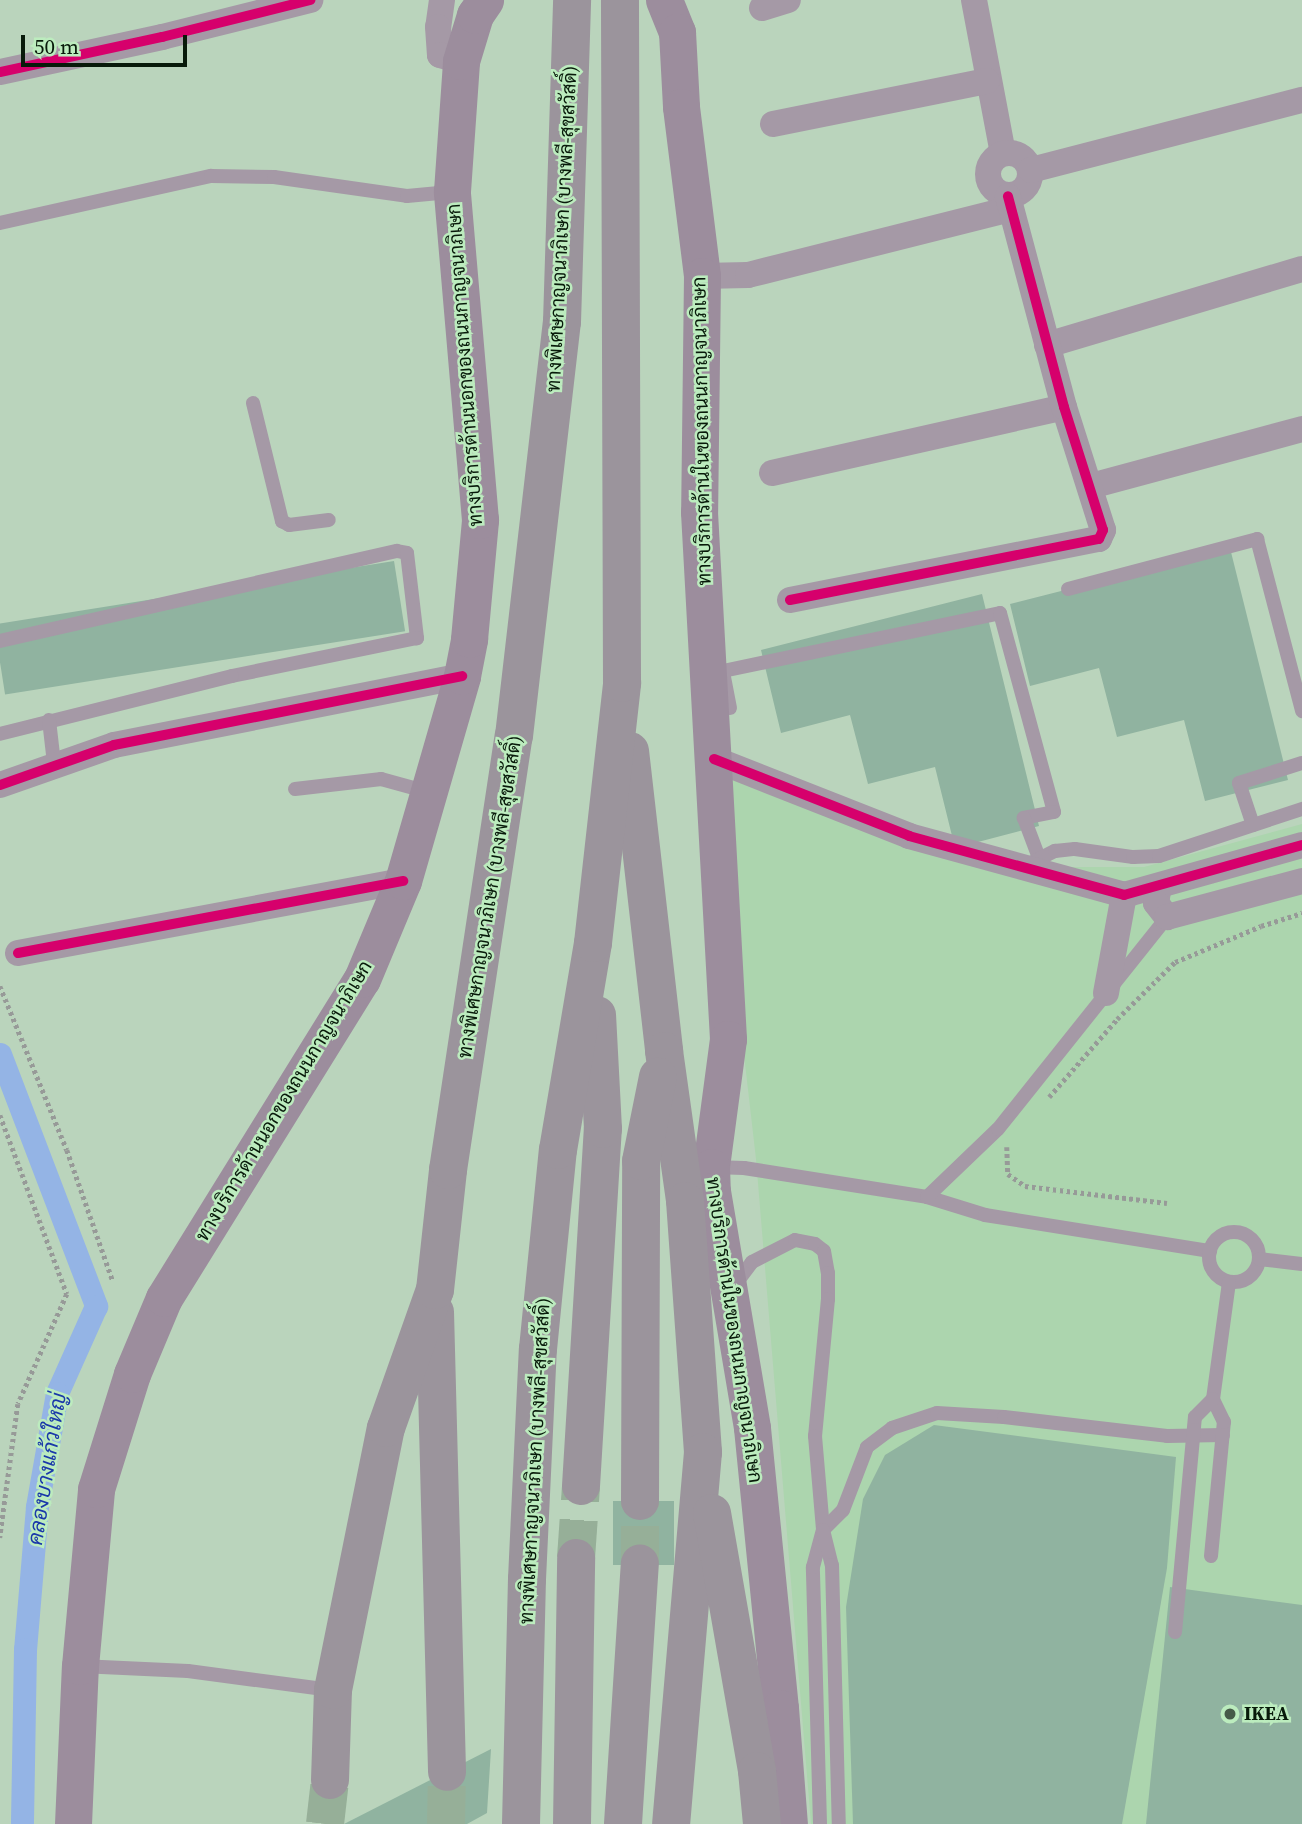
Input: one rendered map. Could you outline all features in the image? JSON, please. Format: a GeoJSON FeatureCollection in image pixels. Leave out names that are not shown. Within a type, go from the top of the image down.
{"type":"FeatureCollection","features":[{"type":"Feature","properties":{"kind":"highway","name":"ทางพิเศษกาญจนาภิเษก (บางพลี-สุขสวัสดิ์)"},"geometry":{"type":"LineString","coordinates":[[330,1780],[332,1690],[386,1427],[435,1290],[448,1170],[514,736],[562,322],[572,0]]}},
{"type":"Feature","properties":{"kind":"highway","name":"ทางพิเศษกาญจนาภิเษก (บางพลี-สุขสวัสดิ์)"},"geometry":{"type":"LineString","coordinates":[[521,1824],[527,1579],[538,1349],[558,1150],[593,943],[622,683],[624,638],[620,0]]}},
{"type":"Feature","properties":{"kind":"highway","name":"ทางพิเศษกาญจนาภิเษก (บางพลี-สุขสวัสดิ์)"},"geometry":{"type":"LineString","coordinates":[[622,683],[664,1051],[685,1201],[703,1452],[671,1824]]}},
{"type":"Feature","properties":{"kind":"highway"},"geometry":{"type":"LineString","coordinates":[[581,1486],[603,1129],[593,943]]}},
{"type":"Feature","properties":{"kind":"highway","name":"ทางพิเศษกาญจนาภิเษก (บางพลี-สุขสวัสดิ์)"},"geometry":{"type":"LineString","coordinates":[[640,1502],[641,1161],[664,1051]]}},
{"type":"Feature","properties":{"kind":"highway"},"geometry":{"type":"LineString","coordinates":[[435,1290],[447,1772]]}},
{"type":"Feature","properties":{"kind":"highway"},"geometry":{"type":"LineString","coordinates":[[703,1452],[720,1570],[757,1771],[762,1824]]}},
{"type":"Feature","properties":{"kind":"highway"},"geometry":{"type":"LineString","coordinates":[[572,1824],[576,1558]]}},
{"type":"Feature","properties":{"kind":"highway"},"geometry":{"type":"LineString","coordinates":[[623,1824],[640,1564]]}},
{"type":"Feature","properties":{"kind":"main road","name":"ทางบริการด้านนอกของถนนกาญจนาภิเษก"},"geometry":{"type":"LineString","coordinates":[[73,1824],[80,1667],[96,1489],[137,1362],[164,1298],[362,979],[403,881],[462,677],[470,639],[480,520],[452,191],[461,61],[475,15],[485,0]]}},
{"type":"Feature","properties":{"kind":"main road","name":"ทางบริการด้านในของถนนกาญจนาภิเษก"},"geometry":{"type":"LineString","coordinates":[[664,0],[677,32],[681,107],[702,276],[699,512],[728,1039],[710,1167],[752,1428],[789,1824]]}},
{"type":"Feature","properties":{"kind":"street"},"geometry":{"type":"LineString","coordinates":[[0,72],[162,37],[310,0]]}},
{"type":"Feature","properties":{"kind":"street"},"geometry":{"type":"LineString","coordinates":[[442,0],[438,27],[439,55],[461,61]]}},
{"type":"Feature","properties":{"kind":"street"},"geometry":{"type":"LineString","coordinates":[[762,8],[788,0]]}},
{"type":"Feature","properties":{"kind":"street"},"geometry":{"type":"LineString","coordinates":[[980,1],[987,81],[1003,153]]}},
{"type":"Feature","properties":{"kind":"street"},"geometry":{"type":"LineString","coordinates":[[773,124],[987,81]]}},
{"type":"Feature","properties":{"kind":"street"},"geometry":{"type":"LineString","coordinates":[[1031,170],[1302,100]]}},
{"type":"Feature","properties":{"kind":"street"},"geometry":{"type":"LineString","coordinates":[[790,600],[1099,539],[1103,530],[1064,407],[1009,202],[998,193],[987,177],[988,167],[1003,153],[1020,155],[1031,170]]}},
{"type":"Feature","properties":{"kind":"street"},"geometry":{"type":"LineString","coordinates":[[702,276],[748,275],[1009,202],[1026,188],[1031,170]]}},
{"type":"Feature","properties":{"kind":"street"},"geometry":{"type":"LineString","coordinates":[[1047,345],[1302,269]]}},
{"type":"Feature","properties":{"kind":"street"},"geometry":{"type":"LineString","coordinates":[[772,473],[1064,407]]}},
{"type":"Feature","properties":{"kind":"street"},"geometry":{"type":"LineString","coordinates":[[1091,486],[1302,429]]}},
{"type":"Feature","properties":{"kind":"street"},"geometry":{"type":"LineString","coordinates":[[0,785],[54,763],[114,745],[462,677]]}},
{"type":"Feature","properties":{"kind":"street"},"geometry":{"type":"LineString","coordinates":[[714,759],[909,836],[1031,863],[1124,895],[1302,845]]}},
{"type":"Feature","properties":{"kind":"street"},"geometry":{"type":"LineString","coordinates":[[18,953],[403,881]]}},
{"type":"Feature","properties":{"kind":"street"},"geometry":{"type":"LineString","coordinates":[[1159,886],[1156,903],[1167,917],[1302,881]]}},
{"type":"Feature","properties":{"kind":"street"},"geometry":{"type":"LineString","coordinates":[[1106,993],[1124,895]]}},
{"type":"Feature","properties":{"kind":"lane"},"geometry":{"type":"LineString","coordinates":[[0,223],[211,176],[274,177],[407,196],[452,191]]}},
{"type":"Feature","properties":{"kind":"lane"},"geometry":{"type":"LineString","coordinates":[[253,403],[282,521],[289,525],[329,520]]}},
{"type":"Feature","properties":{"kind":"lane"},"geometry":{"type":"LineString","coordinates":[[1068,589],[1258,539],[1302,711]]}},
{"type":"Feature","properties":{"kind":"lane"},"geometry":{"type":"LineString","coordinates":[[0,641],[397,551],[407,553],[417,638],[232,676],[0,734]]}},
{"type":"Feature","properties":{"kind":"lane"},"geometry":{"type":"LineString","coordinates":[[730,708],[723,671],[1000,613],[1055,812],[1024,818],[1031,863],[1055,851],[1075,849],[1133,857],[1159,856],[1302,809]]}},
{"type":"Feature","properties":{"kind":"lane"},"geometry":{"type":"LineString","coordinates":[[49,720],[54,763]]}},
{"type":"Feature","properties":{"kind":"lane"},"geometry":{"type":"LineString","coordinates":[[1253,825],[1239,783],[1302,763]]}},
{"type":"Feature","properties":{"kind":"lane"},"geometry":{"type":"LineString","coordinates":[[295,789],[382,779],[428,793]]}},
{"type":"Feature","properties":{"kind":"lane"},"geometry":{"type":"LineString","coordinates":[[927,1197],[998,1129],[1167,917]]}},
{"type":"Feature","properties":{"kind":"lane"},"geometry":{"type":"LineString","coordinates":[[710,1167],[744,1168],[927,1197],[985,1214],[1210,1251]]}},
{"type":"Feature","properties":{"kind":"lane"},"geometry":{"type":"LineString","coordinates":[[1242,1233],[1255,1244],[1259,1259],[1252,1274],[1238,1282],[1229,1282],[1211,1267],[1210,1251],[1219,1238],[1242,1233]]}},
{"type":"Feature","properties":{"kind":"lane"},"geometry":{"type":"LineString","coordinates":[[729,1292],[752,1262],[775,1248],[795,1240],[815,1244],[824,1251],[828,1273],[828,1299],[815,1436],[823,1530],[832,1565],[839,1824]]}},
{"type":"Feature","properties":{"kind":"lane"},"geometry":{"type":"LineString","coordinates":[[1259,1259],[1302,1264]]}},
{"type":"Feature","properties":{"kind":"lane"},"geometry":{"type":"LineString","coordinates":[[1211,1556],[1224,1422],[1213,1399],[1229,1282]]}},
{"type":"Feature","properties":{"kind":"lane"},"geometry":{"type":"LineString","coordinates":[[1175,1632],[1195,1418],[1213,1399]]}},
{"type":"Feature","properties":{"kind":"lane"},"geometry":{"type":"LineString","coordinates":[[820,1824],[813,1567],[823,1530],[843,1510],[867,1447],[892,1428],[914,1418],[937,1413],[1004,1417],[1167,1436],[1193,1433],[1223,1435]]}},
{"type":"Feature","properties":{"kind":"lane"},"geometry":{"type":"LineString","coordinates":[[80,1667],[188,1671],[332,1690]]}},
{"type":"Feature","properties":{"kind":"path"},"geometry":{"type":"LineString","coordinates":[[1047,1099],[1117,1019],[1175,962],[1261,926],[1302,913]]}},
{"type":"Feature","properties":{"kind":"path"},"geometry":{"type":"LineString","coordinates":[[0,986],[67,1150],[113,1281]]}},
{"type":"Feature","properties":{"kind":"path"},"geometry":{"type":"LineString","coordinates":[[0,1115],[67,1294],[18,1404],[0,1538]]}},
{"type":"Feature","properties":{"kind":"path"},"geometry":{"type":"LineString","coordinates":[[1014,1139],[1006,1149],[1008,1174],[1025,1186],[1167,1203]]}},
{"type":"Feature","properties":{"kind":"shaded area"},"geometry":{"type":"Polygon","coordinates":[[[709,751],[1010,867],[1144,867],[1302,824],[1302,1824],[811,1824],[756,1159],[709,751]]]}},
{"type":"Feature","properties":{"kind":"building"},"geometry":{"type":"Polygon","coordinates":[[[1230,548],[1288,780],[1205,801],[1184,720],[1117,737],[1099,668],[1030,686],[1010,604],[1230,548]]]}},
{"type":"Feature","properties":{"kind":"building"},"geometry":{"type":"Polygon","coordinates":[[[394,561],[405,631],[5,694],[0,662],[0,623],[394,561]]]}},
{"type":"Feature","properties":{"kind":"building"},"geometry":{"type":"Polygon","coordinates":[[[982,594],[1039,826],[955,848],[935,767],[868,784],[850,715],[781,733],[761,650],[982,594]]]}},
{"type":"Feature","properties":{"kind":"building"},"geometry":{"type":"Polygon","coordinates":[[[934,1425],[1176,1457],[1167,1568],[1122,1824],[853,1824],[846,1607],[863,1499],[885,1455],[934,1425]]]}},
{"type":"Feature","properties":{"kind":"building"},"geometry":{"type":"Polygon","coordinates":[[[613,1501],[674,1501],[674,1565],[613,1565],[613,1501]]]}},
{"type":"Feature","properties":{"kind":"building","name":"IKEA"},"geometry":{"type":"Polygon","coordinates":[[[1170,1587],[1302,1605],[1302,1824],[1146,1824],[1170,1587]]]}},
{"type":"Feature","properties":{"kind":"building"},"geometry":{"type":"Polygon","coordinates":[[[491,1749],[487,1813],[467,1824],[344,1824],[491,1749]]]}},
{"type":"Feature","properties":{"kind":"waterway","name":"คลองบางแก้วใหญ่"},"geometry":{"type":"LineString","coordinates":[[0,1054],[96,1306],[57,1393],[37,1507],[25,1649],[22,1824]]}},
{"type":"Feature","properties":{"kind":"tunnel"},"geometry":{"type":"LineString","coordinates":[[576,1558],[581,1486]]}},
{"type":"Feature","properties":{"kind":"tunnel"},"geometry":{"type":"LineString","coordinates":[[640,1501],[640,1564]]}},
{"type":"Feature","properties":{"kind":"tunnel"},"geometry":{"type":"LineString","coordinates":[[446,1824],[447,1772]]}},
{"type":"Feature","properties":{"kind":"tunnel"},"geometry":{"type":"LineString","coordinates":[[325,1824],[330,1780]]}},
{"type":"Feature","properties":{"kind":"cycle path"},"geometry":{"type":"LineString","coordinates":[[0,72],[162,37],[310,0]]}},
{"type":"Feature","properties":{"kind":"cycle path"},"geometry":{"type":"LineString","coordinates":[[790,600],[1099,539],[1103,530],[1064,407],[1008,196]]}},
{"type":"Feature","properties":{"kind":"cycle path"},"geometry":{"type":"LineString","coordinates":[[0,785],[114,745],[462,676]]}},
{"type":"Feature","properties":{"kind":"cycle path"},"geometry":{"type":"LineString","coordinates":[[714,759],[909,836],[1124,895],[1302,845]]}},
{"type":"Feature","properties":{"kind":"cycle path"},"geometry":{"type":"LineString","coordinates":[[18,953],[403,881]]}},
{"type":"Feature","properties":{"kind":"place","name":"IKEA"},"geometry":{"type":"Point","coordinates":[1230,1714]}}]}
